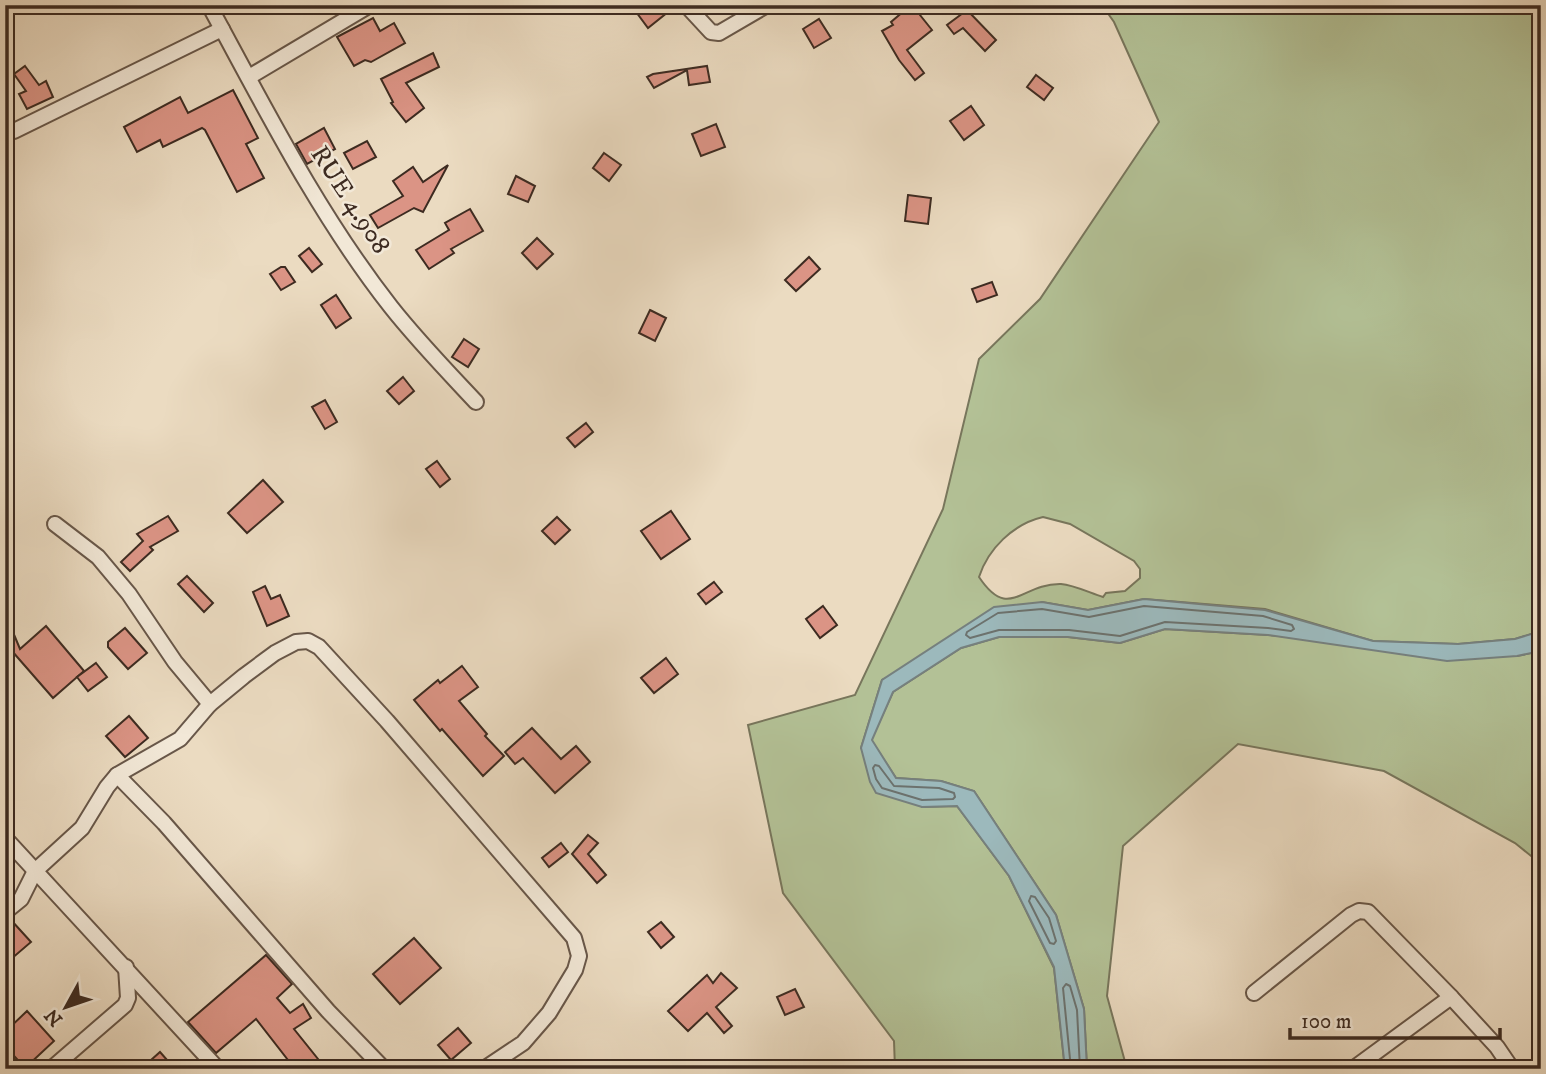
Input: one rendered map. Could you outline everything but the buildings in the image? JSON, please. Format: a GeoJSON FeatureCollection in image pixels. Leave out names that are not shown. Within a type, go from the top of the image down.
{"type":"FeatureCollection","features":[{"type":"Feature","properties":{"kind":"street","name":"RUE 4.908"},"geometry":{"type":"LineString","coordinates":[[209,5],[271,122],[339,233],[390,306],[476,402]]}},
{"type":"Feature","properties":{"kind":"street"},"geometry":{"type":"LineString","coordinates":[[249,77],[370,5]]}},
{"type":"Feature","properties":{"kind":"street"},"geometry":{"type":"LineString","coordinates":[[686,5],[711,32],[719,33],[767,5]]}},
{"type":"Feature","properties":{"kind":"street"},"geometry":{"type":"LineString","coordinates":[[14,131],[222,29]]}},
{"type":"Feature","properties":{"kind":"street"},"geometry":{"type":"LineString","coordinates":[[55,524],[98,557],[129,594],[176,662],[210,704]]}},
{"type":"Feature","properties":{"kind":"street"},"geometry":{"type":"LineString","coordinates":[[5,912],[21,899],[35,871],[82,828],[117,775],[180,739],[210,704],[244,676],[296,642],[308,641],[318,647],[387,722],[574,938],[579,956],[575,970],[549,1013],[523,1043],[484,1069]]}},
{"type":"Feature","properties":{"kind":"street"},"geometry":{"type":"LineString","coordinates":[[117,775],[164,823],[328,1012],[384,1069]]}},
{"type":"Feature","properties":{"kind":"street"},"geometry":{"type":"LineString","coordinates":[[5,838],[127,967],[218,1069]]}},
{"type":"Feature","properties":{"kind":"street"},"geometry":{"type":"LineString","coordinates":[[1254,993],[1351,915],[1359,911],[1368,912],[1497,1047],[1512,1069]]}},
{"type":"Feature","properties":{"kind":"street"},"geometry":{"type":"LineString","coordinates":[[51,1069],[125,1005],[128,998],[127,967]]}},
{"type":"Feature","properties":{"kind":"street"},"geometry":{"type":"LineString","coordinates":[[1353,1069],[1451,997]]}},
{"type":"Feature","properties":{"kind":"green space"},"geometry":{"type":"Polygon","coordinates":[[[1102,5],[1541,5],[1541,631],[1515,639],[1458,644],[1373,641],[1265,609],[1144,599],[1088,610],[1042,602],[882,680],[861,748],[922,807],[957,806],[1009,876],[1054,968],[1065,1069],[895,1069],[894,1041],[783,893],[748,725],[855,695],[943,509],[979,359],[1040,299],[1159,122],[1114,22],[1102,5]],[[1043,517],[1022,525],[995,548],[979,577],[989,590],[1008,599],[1047,585],[1061,584],[1103,597],[1106,593],[1125,591],[1140,578],[1140,569],[1134,561],[1070,524],[1043,517]]]}},
{"type":"Feature","properties":{"kind":"green space"},"geometry":{"type":"Polygon","coordinates":[[[1165,629],[1517,656],[1541,651],[1541,864],[1515,843],[1384,771],[1238,744],[1123,846],[1107,996],[1127,1069],[1087,1069],[1084,1009],[1056,915],[974,791],[941,781],[896,778],[871,740],[893,692],[961,648],[999,637],[1068,637],[1120,643],[1165,629]]]}},
{"type":"Feature","properties":{"kind":"water"},"geometry":{"type":"Polygon","coordinates":[[[1144,599],[1265,610],[1373,641],[1458,644],[1515,639],[1541,631],[1541,651],[1517,656],[1447,661],[1268,635],[1165,629],[1120,643],[1068,637],[999,637],[961,648],[893,692],[872,740],[896,778],[941,781],[974,791],[1056,915],[1084,1009],[1087,1069],[1065,1069],[1054,967],[1009,876],[957,806],[922,807],[876,793],[870,782],[861,748],[882,680],[994,607],[1042,602],[1088,610],[1144,599]]]}}]}
